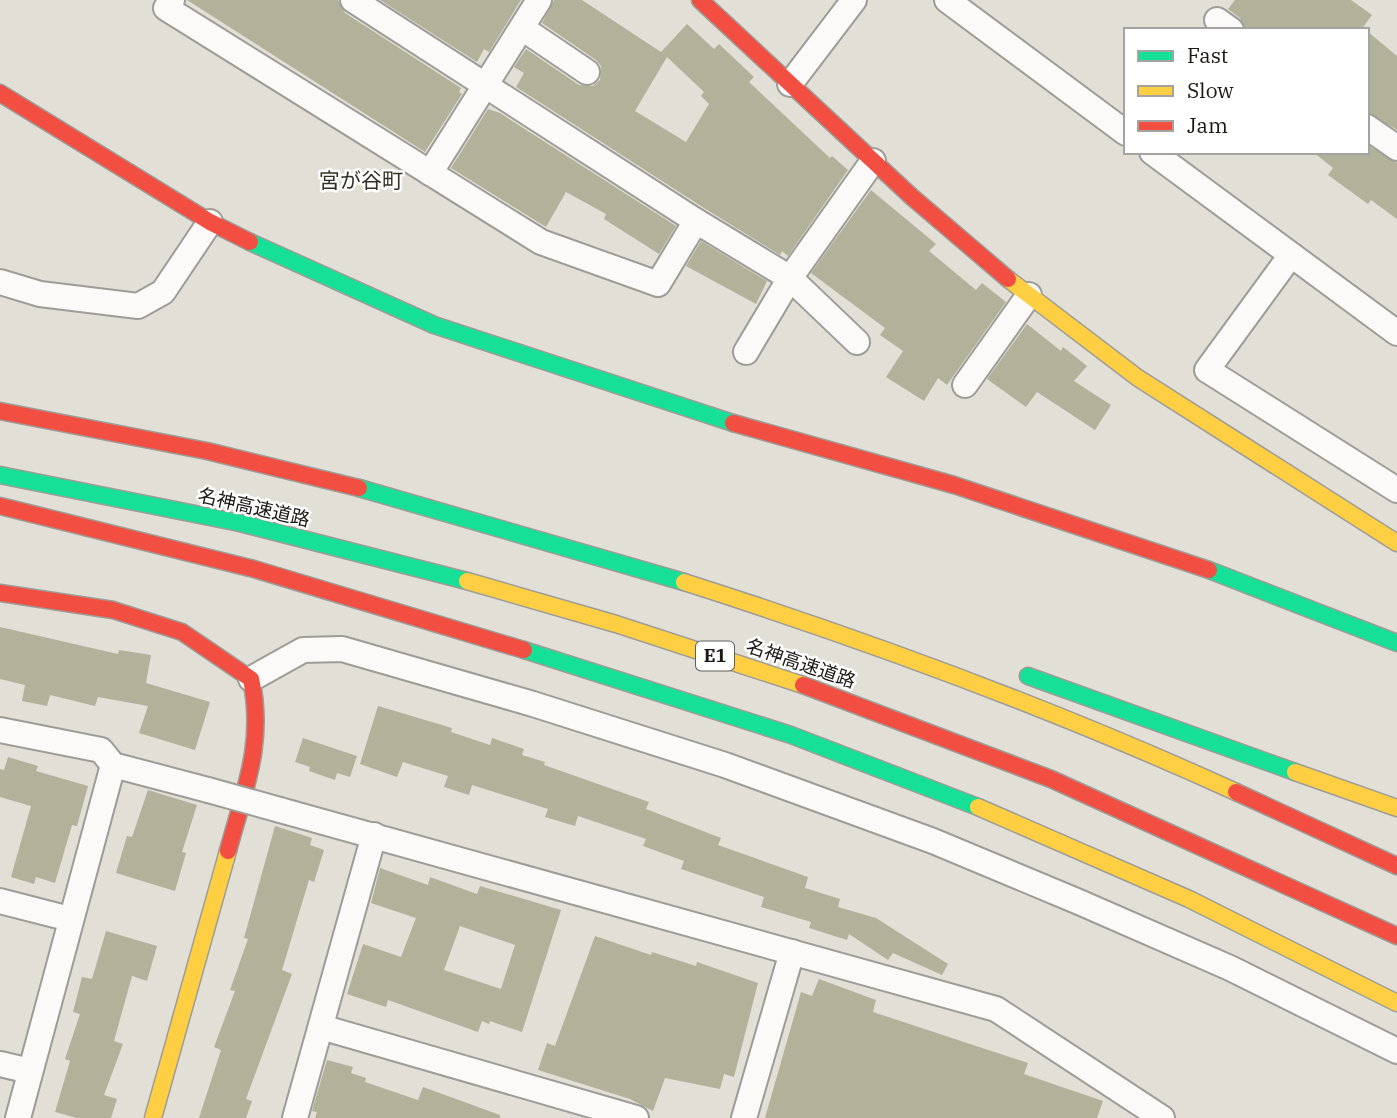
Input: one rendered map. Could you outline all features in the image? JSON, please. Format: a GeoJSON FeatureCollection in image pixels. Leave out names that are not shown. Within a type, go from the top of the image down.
{"type":"FeatureCollection","features":[{"type":"Feature","properties":{"kind":"main road"},"geometry":{"type":"LineString","coordinates":[[700,0],[873,161],[1029,295],[1137,377],[1397,543]]}},
{"type":"Feature","properties":{"kind":"main road"},"geometry":{"type":"LineString","coordinates":[[0,93],[210,222],[301,267],[434,325],[744,427],[954,485],[1108,534],[1272,592],[1397,643]]}},
{"type":"Feature","properties":{"kind":"main road"},"geometry":{"type":"LineString","coordinates":[[0,411],[257,462],[460,514],[660,573],[857,638],[1059,715],[1397,866]]}},
{"type":"Feature","properties":{"kind":"main road","name":"名神高速道路"},"geometry":{"type":"LineString","coordinates":[[0,475],[239,523],[444,575],[649,634],[840,697],[1039,774],[1228,855],[1397,936]]}},
{"type":"Feature","properties":{"kind":"main road"},"geometry":{"type":"LineString","coordinates":[[0,506],[229,564],[427,620],[830,750],[1219,913],[1397,1003]]}},
{"type":"Feature","properties":{"kind":"main road"},"geometry":{"type":"LineString","coordinates":[[0,593],[113,610],[182,632],[251,680],[258,710],[256,753],[153,1118]]}},
{"type":"Feature","properties":{"kind":"main road"},"geometry":{"type":"LineString","coordinates":[[1018,672],[1397,808]]}},
{"type":"Feature","properties":{"kind":"street"},"geometry":{"type":"LineString","coordinates":[[172,0],[166,8],[541,242],[658,284],[696,221]]}},
{"type":"Feature","properties":{"kind":"street"},"geometry":{"type":"LineString","coordinates":[[353,0],[696,221],[790,278],[857,342]]}},
{"type":"Feature","properties":{"kind":"street"},"geometry":{"type":"LineString","coordinates":[[430,173],[539,0]]}},
{"type":"Feature","properties":{"kind":"street"},"geometry":{"type":"LineString","coordinates":[[790,84],[854,0]]}},
{"type":"Feature","properties":{"kind":"street"},"geometry":{"type":"LineString","coordinates":[[947,0],[1124,132]]}},
{"type":"Feature","properties":{"kind":"street"},"geometry":{"type":"LineString","coordinates":[[522,28],[587,72]]}},
{"type":"Feature","properties":{"kind":"street"},"geometry":{"type":"LineString","coordinates":[[1369,128],[1397,148]]}},
{"type":"Feature","properties":{"kind":"street"},"geometry":{"type":"LineString","coordinates":[[1155,154],[1397,333]]}},
{"type":"Feature","properties":{"kind":"street"},"geometry":{"type":"LineString","coordinates":[[746,352],[790,278],[873,161]]}},
{"type":"Feature","properties":{"kind":"street"},"geometry":{"type":"LineString","coordinates":[[0,282],[40,294],[138,306],[163,292],[210,222]]}},
{"type":"Feature","properties":{"kind":"street"},"geometry":{"type":"LineString","coordinates":[[1291,255],[1207,370],[1397,490]]}},
{"type":"Feature","properties":{"kind":"street"},"geometry":{"type":"LineString","coordinates":[[965,385],[1029,295]]}},
{"type":"Feature","properties":{"kind":"street"},"geometry":{"type":"LineString","coordinates":[[251,680],[303,650],[342,649],[533,704],[713,761],[933,841],[1079,902],[1230,968],[1397,1051]]}},
{"type":"Feature","properties":{"kind":"street"},"geometry":{"type":"LineString","coordinates":[[0,730],[101,750],[113,765],[996,1009],[1162,1118]]}},
{"type":"Feature","properties":{"kind":"street"},"geometry":{"type":"LineString","coordinates":[[18,1118],[113,765]]}},
{"type":"Feature","properties":{"kind":"street"},"geometry":{"type":"LineString","coordinates":[[295,1118],[374,835]]}},
{"type":"Feature","properties":{"kind":"street"},"geometry":{"type":"LineString","coordinates":[[0,901],[71,919]]}},
{"type":"Feature","properties":{"kind":"street"},"geometry":{"type":"LineString","coordinates":[[744,1118],[792,952]]}},
{"type":"Feature","properties":{"kind":"street"},"geometry":{"type":"LineString","coordinates":[[321,1027],[636,1118]]}},
{"type":"Feature","properties":{"kind":"street"},"geometry":{"type":"LineString","coordinates":[[0,1063],[30,1071]]}},
{"type":"Feature","properties":{"kind":"building"},"geometry":{"type":"Polygon","coordinates":[[[187,0],[338,0],[345,13],[461,88],[459,92],[462,94],[425,152],[187,0]]]}},
{"type":"Feature","properties":{"kind":"building"},"geometry":{"type":"Polygon","coordinates":[[[380,0],[521,0],[489,52],[484,49],[477,62],[380,0]]]}},
{"type":"Feature","properties":{"kind":"building"},"geometry":{"type":"Polygon","coordinates":[[[554,0],[582,0],[664,54],[661,52],[687,24],[714,49],[719,44],[754,77],[749,82],[830,158],[832,156],[848,170],[788,256],[782,251],[780,255],[516,87],[524,73],[514,67],[526,49],[579,85],[593,86],[600,80],[601,66],[596,60],[542,23],[554,0]],[[667,57],[635,111],[686,142],[709,104],[701,96],[704,92],[667,57]]]}},
{"type":"Feature","properties":{"kind":"building"},"geometry":{"type":"Polygon","coordinates":[[[1235,0],[1351,0],[1372,15],[1362,28],[1245,28],[1240,18],[1228,9],[1235,0]]]}},
{"type":"Feature","properties":{"kind":"building"},"geometry":{"type":"Polygon","coordinates":[[[1369,33],[1397,56],[1397,130],[1369,113],[1369,33]]]}},
{"type":"Feature","properties":{"kind":"building"},"geometry":{"type":"Polygon","coordinates":[[[488,109],[500,113],[676,226],[659,254],[604,219],[606,214],[566,192],[546,227],[451,168],[488,109]]]}},
{"type":"Feature","properties":{"kind":"building"},"geometry":{"type":"Polygon","coordinates":[[[1369,146],[1397,163],[1397,219],[1371,200],[1368,204],[1328,175],[1333,168],[1316,154],[1369,154],[1369,146]]]}},
{"type":"Feature","properties":{"kind":"building"},"geometry":{"type":"Polygon","coordinates":[[[871,190],[936,244],[929,251],[976,290],[982,283],[1006,302],[947,385],[938,378],[924,401],[886,377],[903,351],[880,335],[885,328],[811,273],[871,190]]]}},
{"type":"Feature","properties":{"kind":"building"},"geometry":{"type":"Polygon","coordinates":[[[701,241],[767,281],[756,304],[686,266],[701,241]]]}},
{"type":"Feature","properties":{"kind":"building"},"geometry":{"type":"Polygon","coordinates":[[[1027,324],[1061,351],[1063,347],[1087,366],[1074,381],[1111,405],[1095,430],[1037,392],[1026,407],[987,379],[1027,324]]]}},
{"type":"Feature","properties":{"kind":"building"},"geometry":{"type":"Polygon","coordinates":[[[0,627],[118,654],[119,650],[151,655],[146,683],[210,702],[195,750],[139,733],[148,706],[98,697],[95,706],[50,695],[47,706],[22,701],[25,685],[0,679],[0,627]]]}},
{"type":"Feature","properties":{"kind":"building"},"geometry":{"type":"Polygon","coordinates":[[[378,706],[452,728],[451,732],[490,745],[492,738],[524,749],[522,755],[545,762],[544,765],[649,802],[646,809],[721,838],[718,845],[808,877],[805,888],[840,899],[838,907],[876,918],[948,964],[942,975],[893,953],[888,960],[849,934],[847,940],[809,928],[811,922],[761,907],[764,897],[681,869],[684,861],[643,846],[646,839],[578,816],[575,826],[545,817],[548,809],[472,785],[469,795],[444,787],[448,776],[403,762],[397,777],[360,764],[378,706]]]}},
{"type":"Feature","properties":{"kind":"building"},"geometry":{"type":"Polygon","coordinates":[[[303,738],[357,756],[350,777],[337,773],[335,780],[309,771],[310,767],[295,762],[303,738]]]}},
{"type":"Feature","properties":{"kind":"building"},"geometry":{"type":"Polygon","coordinates":[[[8,757],[38,766],[36,771],[88,786],[77,826],[72,825],[55,883],[36,877],[34,884],[11,877],[31,806],[0,797],[0,769],[4,770],[8,757]]]}},
{"type":"Feature","properties":{"kind":"building"},"geometry":{"type":"Polygon","coordinates":[[[148,790],[197,805],[182,852],[186,853],[175,891],[116,873],[127,836],[132,837],[148,790]]]}},
{"type":"Feature","properties":{"kind":"building"},"geometry":{"type":"Polygon","coordinates":[[[275,826],[312,838],[310,845],[324,850],[314,882],[309,880],[282,970],[292,974],[246,1099],[252,1101],[246,1118],[199,1118],[221,1050],[214,1047],[235,991],[230,990],[248,939],[244,938],[275,826]]]}},
{"type":"Feature","properties":{"kind":"building"},"geometry":{"type":"Polygon","coordinates":[[[380,868],[428,885],[430,877],[477,894],[480,886],[561,910],[522,1032],[490,1021],[489,1024],[482,1021],[478,1032],[388,1000],[386,1007],[347,994],[363,944],[401,957],[416,918],[371,903],[380,868]],[[460,926],[444,970],[501,989],[515,945],[460,926]]]}},
{"type":"Feature","properties":{"kind":"building"},"geometry":{"type":"Polygon","coordinates":[[[106,931],[157,946],[147,981],[132,976],[114,1041],[123,1044],[104,1095],[117,1099],[111,1118],[77,1118],[55,1112],[70,1061],[65,1059],[80,1014],[73,1012],[82,977],[92,979],[106,931]]]}},
{"type":"Feature","properties":{"kind":"building"},"geometry":{"type":"Polygon","coordinates":[[[595,936],[651,955],[652,952],[696,966],[697,962],[758,983],[734,1077],[724,1074],[720,1089],[665,1078],[653,1111],[630,1099],[538,1070],[547,1043],[555,1046],[595,936]]]}},
{"type":"Feature","properties":{"kind":"building"},"geometry":{"type":"Polygon","coordinates":[[[819,979],[876,1000],[873,1012],[1028,1063],[1024,1074],[1103,1101],[1097,1118],[765,1118],[801,992],[812,996],[819,979]]]}},
{"type":"Feature","properties":{"kind":"building"},"geometry":{"type":"Polygon","coordinates":[[[327,1060],[353,1067],[351,1073],[366,1078],[365,1082],[418,1100],[423,1087],[500,1115],[500,1118],[315,1118],[317,1112],[312,1111],[327,1060]]]}},
{"type":"Feature","properties":{"kind":"traffic: fast"},"geometry":{"type":"LineString","coordinates":[[250,242],[434,325],[733,423]]}},
{"type":"Feature","properties":{"kind":"traffic: fast"},"geometry":{"type":"LineString","coordinates":[[0,475],[240,523],[467,581]]}},
{"type":"Feature","properties":{"kind":"traffic: fast"},"geometry":{"type":"LineString","coordinates":[[359,488],[684,582]]}},
{"type":"Feature","properties":{"kind":"traffic: fast"},"geometry":{"type":"LineString","coordinates":[[1209,570],[1397,643]]}},
{"type":"Feature","properties":{"kind":"traffic: fast"},"geometry":{"type":"LineString","coordinates":[[524,650],[791,735],[978,807]]}},
{"type":"Feature","properties":{"kind":"traffic: fast"},"geometry":{"type":"LineString","coordinates":[[1028,676],[1295,772]]}},
{"type":"Feature","properties":{"kind":"traffic: slow"},"geometry":{"type":"LineString","coordinates":[[1008,279],[1138,378],[1397,543]]}},
{"type":"Feature","properties":{"kind":"traffic: slow"},"geometry":{"type":"LineString","coordinates":[[467,581],[616,624],[803,685]]}},
{"type":"Feature","properties":{"kind":"traffic: slow"},"geometry":{"type":"LineString","coordinates":[[684,582],[824,629],[1032,705],[1236,792]]}},
{"type":"Feature","properties":{"kind":"traffic: slow"},"geometry":{"type":"LineString","coordinates":[[1295,772],[1397,808]]}},
{"type":"Feature","properties":{"kind":"traffic: slow"},"geometry":{"type":"LineString","coordinates":[[978,807],[1189,899],[1397,1003]]}},
{"type":"Feature","properties":{"kind":"traffic: slow"},"geometry":{"type":"LineString","coordinates":[[153,1118],[228,851]]}},
{"type":"Feature","properties":{"kind":"traffic: jam"},"geometry":{"type":"LineString","coordinates":[[700,0],[912,197],[1008,279]]}},
{"type":"Feature","properties":{"kind":"traffic: jam"},"geometry":{"type":"LineString","coordinates":[[0,93],[210,222],[250,242]]}},
{"type":"Feature","properties":{"kind":"traffic: jam"},"geometry":{"type":"LineString","coordinates":[[0,411],[207,451],[359,488]]}},
{"type":"Feature","properties":{"kind":"traffic: jam"},"geometry":{"type":"LineString","coordinates":[[733,423],[954,485],[1209,570]]}},
{"type":"Feature","properties":{"kind":"traffic: jam"},"geometry":{"type":"LineString","coordinates":[[0,506],[254,569],[524,650]]}},
{"type":"Feature","properties":{"kind":"traffic: jam"},"geometry":{"type":"LineString","coordinates":[[0,593],[113,610],[182,632],[251,679],[256,724],[254,746],[228,851]]}},
{"type":"Feature","properties":{"kind":"traffic: jam"},"geometry":{"type":"LineString","coordinates":[[803,685],[1051,779],[1397,936]]}},
{"type":"Feature","properties":{"kind":"traffic: jam"},"geometry":{"type":"LineString","coordinates":[[1236,792],[1397,866]]}},
{"type":"Feature","properties":{"kind":"district","name":"宮が谷町"},"geometry":{"type":"Point","coordinates":[361,181]}}]}
